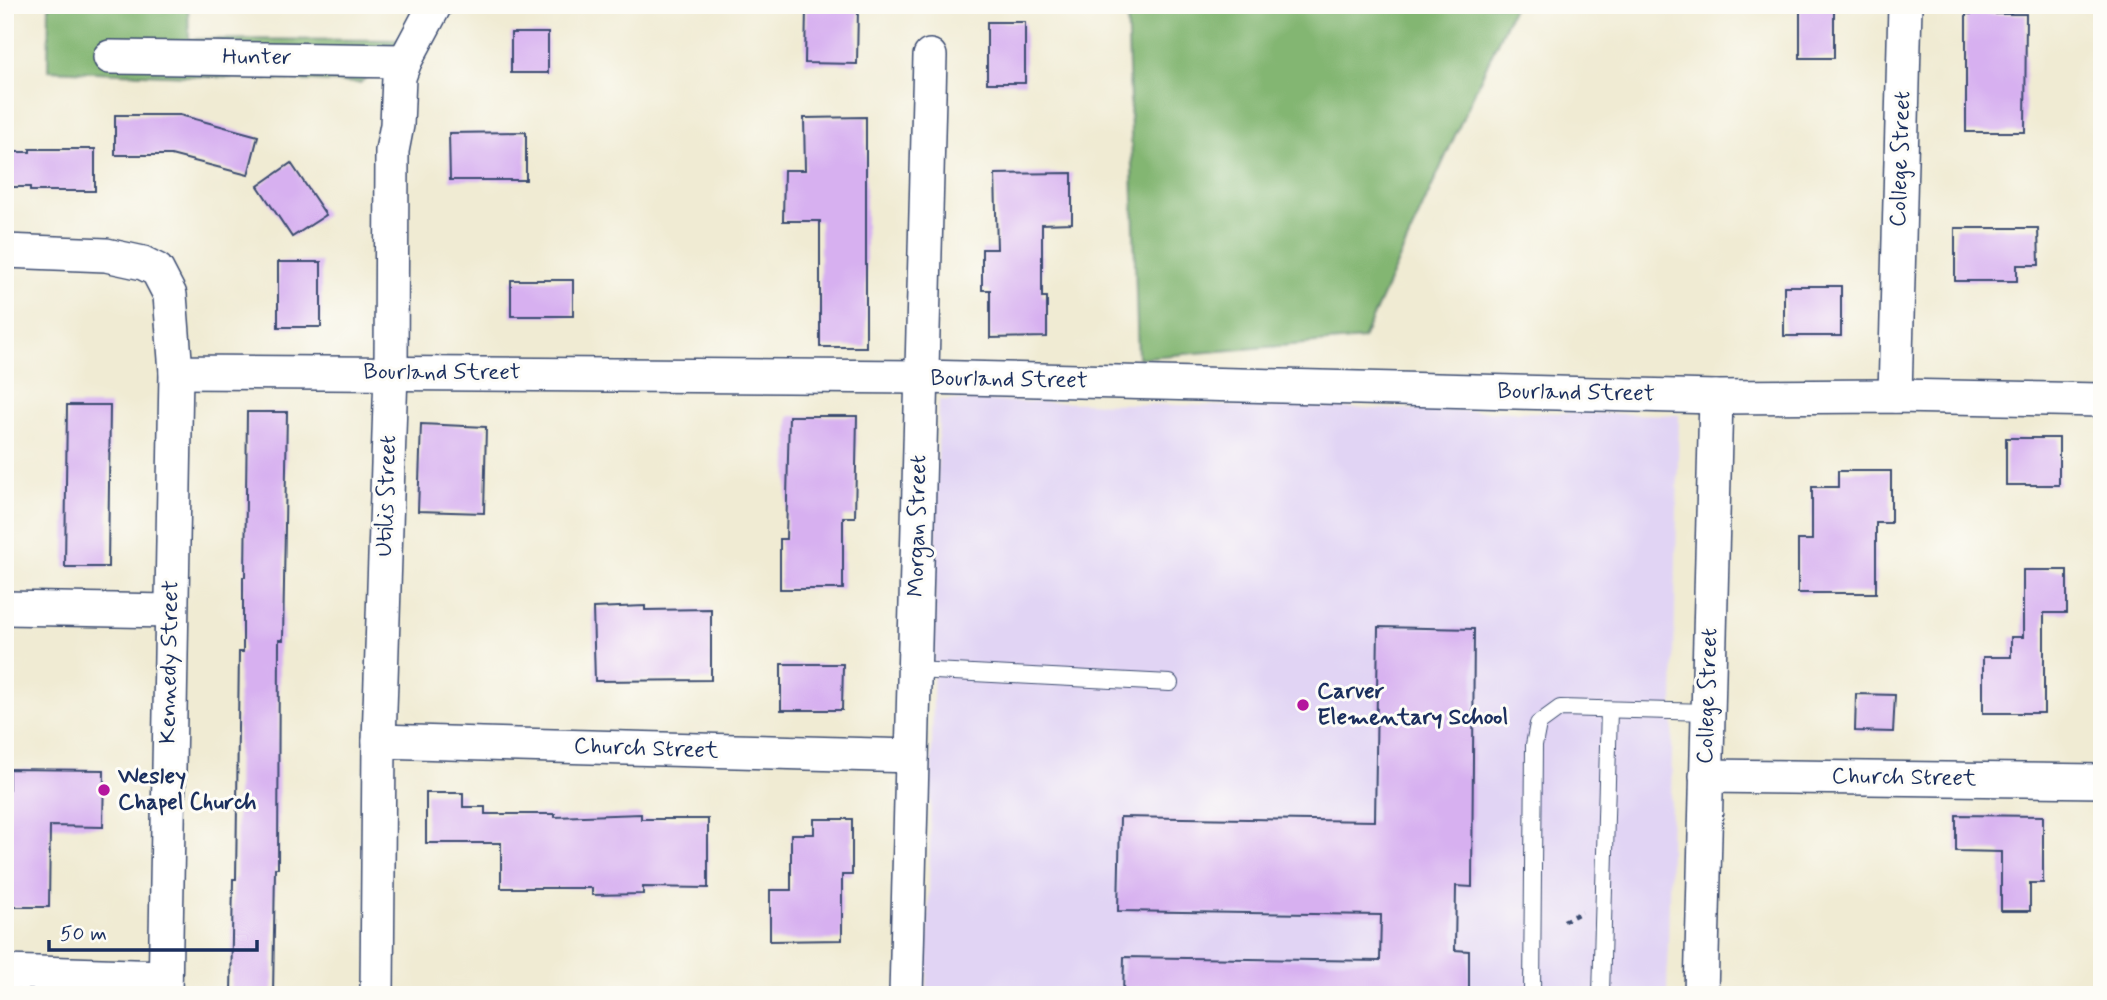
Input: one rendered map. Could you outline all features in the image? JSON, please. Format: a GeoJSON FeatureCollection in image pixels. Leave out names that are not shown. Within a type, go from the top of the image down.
{"type":"FeatureCollection","features":[{"type":"Feature","properties":{"kind":"street","name":"Utilis Street"},"geometry":{"type":"LineString","coordinates":[[377,995],[379,741],[391,372],[392,151],[397,125],[399,77],[435,5]]}},
{"type":"Feature","properties":{"kind":"street","name":"College Street"},"geometry":{"type":"LineString","coordinates":[[1895,396],[1905,5]]}},
{"type":"Feature","properties":{"kind":"street","name":"Morgan Street"},"geometry":{"type":"LineString","coordinates":[[906,995],[930,56]]}},
{"type":"Feature","properties":{"kind":"street","name":"Hunter"},"geometry":{"type":"LineString","coordinates":[[110,57],[405,61]]}},
{"type":"Feature","properties":{"kind":"street"},"geometry":{"type":"LineString","coordinates":[[5,251],[106,255],[143,263],[156,270],[170,295],[176,372]]}},
{"type":"Feature","properties":{"kind":"street","name":"Bourland Street"},"geometry":{"type":"LineString","coordinates":[[176,372],[922,377],[1716,397],[1895,396],[2102,400]]}},
{"type":"Feature","properties":{"kind":"street","name":"Kennedy Street"},"geometry":{"type":"LineString","coordinates":[[165,986],[176,372]]}},
{"type":"Feature","properties":{"kind":"street","name":"College Street"},"geometry":{"type":"LineString","coordinates":[[1701,995],[1716,397]]}},
{"type":"Feature","properties":{"kind":"street"},"geometry":{"type":"LineString","coordinates":[[5,608],[170,611]]}},
{"type":"Feature","properties":{"kind":"street","name":"Church Street"},"geometry":{"type":"LineString","coordinates":[[379,741],[912,756]]}},
{"type":"Feature","properties":{"kind":"street","name":"Church Street"},"geometry":{"type":"LineString","coordinates":[[1706,776],[2102,781]]}},
{"type":"Feature","properties":{"kind":"street"},"geometry":{"type":"LineString","coordinates":[[5,972],[165,986]]}},
{"type":"Feature","properties":{"kind":"lane"},"geometry":{"type":"LineString","coordinates":[[915,670],[1170,683]]}},
{"type":"Feature","properties":{"kind":"lane"},"geometry":{"type":"LineString","coordinates":[[1532,995],[1534,745],[1538,724],[1560,708],[1708,712]]}},
{"type":"Feature","properties":{"kind":"lane"},"geometry":{"type":"LineString","coordinates":[[1601,995],[1609,710]]}},
{"type":"Feature","properties":{"kind":"path"},"geometry":{"type":"LineString","coordinates":[[1564,921],[1591,906]]}},
{"type":"Feature","properties":{"kind":"shaded area","name":"Carver Elementary School"},"geometry":{"type":"Polygon","coordinates":[[[939,400],[1679,415],[1667,995],[927,995],[939,400]]]}},
{"type":"Feature","properties":{"kind":"green space"},"geometry":{"type":"Polygon","coordinates":[[[49,5],[188,5],[189,39],[410,40],[360,83],[48,70],[49,5]]]}},
{"type":"Feature","properties":{"kind":"green space"},"geometry":{"type":"Polygon","coordinates":[[[1127,5],[1514,5],[1363,339],[1138,358],[1127,5]]]}},
{"type":"Feature","properties":{"kind":"building"},"geometry":{"type":"Polygon","coordinates":[[[1800,5],[1834,5],[1834,58],[1800,58],[1800,5]]]}},
{"type":"Feature","properties":{"kind":"building"},"geometry":{"type":"Polygon","coordinates":[[[806,7],[858,8],[857,64],[805,63],[806,7]]]}},
{"type":"Feature","properties":{"kind":"building"},"geometry":{"type":"Polygon","coordinates":[[[1966,14],[2026,14],[2025,132],[1966,132],[1966,14]]]}},
{"type":"Feature","properties":{"kind":"building"},"geometry":{"type":"Polygon","coordinates":[[[987,22],[1025,22],[1025,83],[987,83],[987,22]]]}},
{"type":"Feature","properties":{"kind":"building"},"geometry":{"type":"Polygon","coordinates":[[[511,33],[548,33],[548,73],[511,73],[511,33]]]}},
{"type":"Feature","properties":{"kind":"building"},"geometry":{"type":"Polygon","coordinates":[[[115,115],[180,115],[258,136],[248,175],[171,155],[115,155],[115,115]]]}},
{"type":"Feature","properties":{"kind":"building"},"geometry":{"type":"Polygon","coordinates":[[[866,117],[866,347],[820,347],[820,221],[783,221],[784,170],[805,170],[804,118],[866,117]]]}},
{"type":"Feature","properties":{"kind":"building"},"geometry":{"type":"Polygon","coordinates":[[[526,132],[526,180],[450,180],[449,133],[526,132]]]}},
{"type":"Feature","properties":{"kind":"building"},"geometry":{"type":"Polygon","coordinates":[[[30,149],[95,149],[95,191],[30,191],[30,187],[5,187],[5,152],[30,152],[30,149]]]}},
{"type":"Feature","properties":{"kind":"building"},"geometry":{"type":"Polygon","coordinates":[[[291,163],[326,215],[292,237],[258,186],[291,163]]]}},
{"type":"Feature","properties":{"kind":"building"},"geometry":{"type":"Polygon","coordinates":[[[1072,173],[1072,223],[1042,224],[1042,297],[1047,297],[1047,337],[990,338],[990,290],[982,290],[982,249],[997,249],[995,174],[1072,173]]]}},
{"type":"Feature","properties":{"kind":"building"},"geometry":{"type":"Polygon","coordinates":[[[1955,228],[2038,228],[2039,265],[2017,265],[2017,281],[1955,281],[1955,228]]]}},
{"type":"Feature","properties":{"kind":"building"},"geometry":{"type":"Polygon","coordinates":[[[278,262],[321,262],[321,327],[278,327],[278,262]]]}},
{"type":"Feature","properties":{"kind":"building"},"geometry":{"type":"Polygon","coordinates":[[[511,280],[573,280],[573,316],[511,316],[511,280]]]}},
{"type":"Feature","properties":{"kind":"building"},"geometry":{"type":"Polygon","coordinates":[[[1784,286],[1841,286],[1841,336],[1784,336],[1784,286]]]}},
{"type":"Feature","properties":{"kind":"building"},"geometry":{"type":"Polygon","coordinates":[[[67,405],[110,405],[108,567],[65,567],[67,405]]]}},
{"type":"Feature","properties":{"kind":"building"},"geometry":{"type":"Polygon","coordinates":[[[247,412],[287,412],[283,640],[279,640],[278,868],[275,868],[273,995],[231,995],[233,879],[236,879],[239,652],[243,652],[247,412]]]}},
{"type":"Feature","properties":{"kind":"building"},"geometry":{"type":"Polygon","coordinates":[[[789,416],[857,416],[855,517],[843,517],[843,589],[780,589],[780,539],[786,539],[789,416]]]}},
{"type":"Feature","properties":{"kind":"building"},"geometry":{"type":"Polygon","coordinates":[[[421,424],[486,427],[484,513],[418,511],[421,424]]]}},
{"type":"Feature","properties":{"kind":"building"},"geometry":{"type":"Polygon","coordinates":[[[2006,438],[2059,438],[2059,485],[2006,485],[2006,438]]]}},
{"type":"Feature","properties":{"kind":"building"},"geometry":{"type":"Polygon","coordinates":[[[1838,471],[1891,471],[1891,523],[1876,523],[1876,593],[1798,593],[1798,540],[1812,540],[1812,487],[1838,487],[1838,471]]]}},
{"type":"Feature","properties":{"kind":"building"},"geometry":{"type":"Polygon","coordinates":[[[2023,570],[2067,570],[2067,613],[2044,613],[2044,713],[1983,713],[1983,657],[2011,657],[2011,637],[2023,637],[2023,570]]]}},
{"type":"Feature","properties":{"kind":"building"},"geometry":{"type":"Polygon","coordinates":[[[645,606],[645,610],[711,609],[711,680],[595,681],[593,608],[645,606]]]}},
{"type":"Feature","properties":{"kind":"building"},"geometry":{"type":"Polygon","coordinates":[[[1378,627],[1474,629],[1472,887],[1456,886],[1455,950],[1469,951],[1469,995],[1123,995],[1124,957],[1380,961],[1381,915],[1118,911],[1120,817],[1375,821],[1378,627]]]}},
{"type":"Feature","properties":{"kind":"building"},"geometry":{"type":"Polygon","coordinates":[[[781,664],[843,664],[842,710],[781,710],[781,664]]]}},
{"type":"Feature","properties":{"kind":"building"},"geometry":{"type":"Polygon","coordinates":[[[1856,694],[1895,695],[1893,732],[1855,731],[1856,694]]]}},
{"type":"Feature","properties":{"kind":"building"},"geometry":{"type":"Polygon","coordinates":[[[9,769],[104,770],[103,827],[50,826],[49,907],[9,907],[9,769]]]}},
{"type":"Feature","properties":{"kind":"building"},"geometry":{"type":"Polygon","coordinates":[[[426,793],[463,793],[463,807],[485,807],[485,814],[555,814],[555,817],[641,814],[641,819],[708,819],[708,888],[643,887],[643,894],[592,895],[592,888],[501,888],[501,843],[426,843],[426,793]]]}},
{"type":"Feature","properties":{"kind":"building"},"geometry":{"type":"Polygon","coordinates":[[[1956,815],[2043,816],[2043,883],[2030,883],[2030,911],[2001,911],[2001,852],[1956,851],[1956,815]]]}},
{"type":"Feature","properties":{"kind":"building"},"geometry":{"type":"Polygon","coordinates":[[[814,819],[852,819],[852,875],[842,875],[842,940],[770,941],[770,890],[791,890],[791,834],[814,834],[814,819]]]}},
{"type":"Feature","properties":{"kind":"place","name":"Carver Elementary School"},"geometry":{"type":"Point","coordinates":[1303,705]}},
{"type":"Feature","properties":{"kind":"place","name":"Wesley Chapel Church"},"geometry":{"type":"Point","coordinates":[104,790]}}]}
